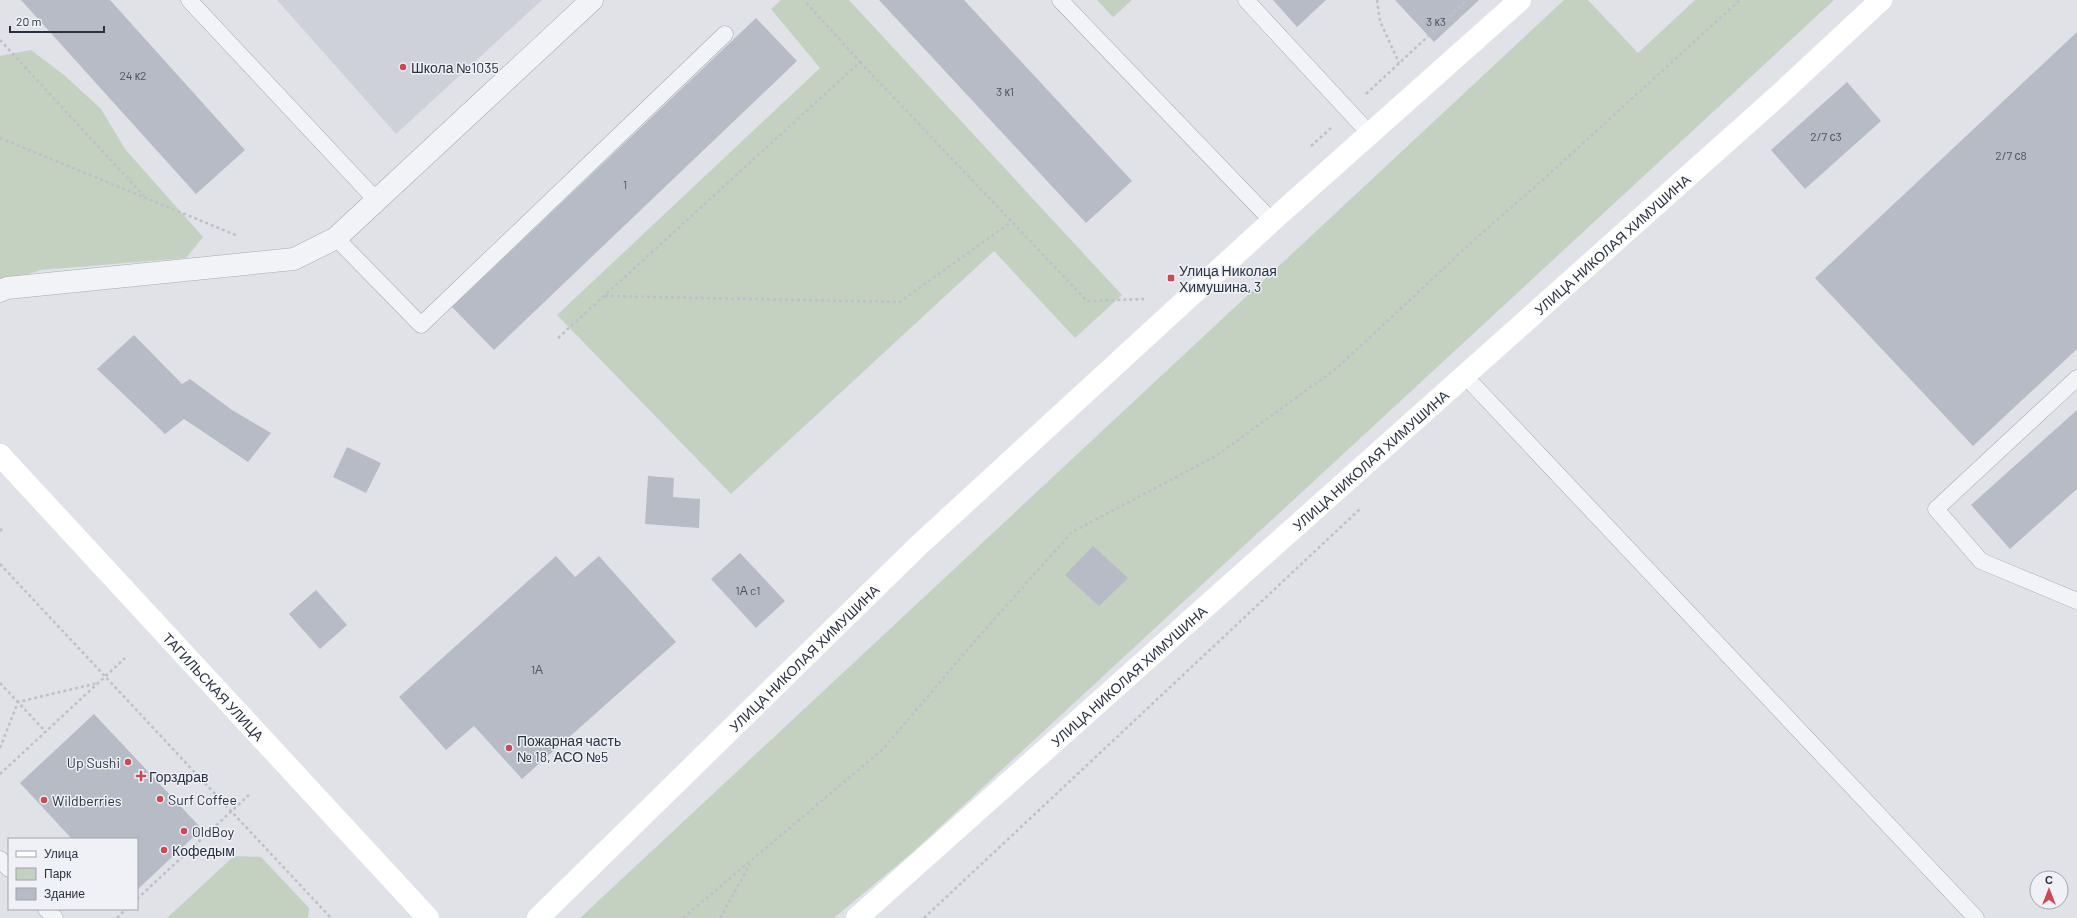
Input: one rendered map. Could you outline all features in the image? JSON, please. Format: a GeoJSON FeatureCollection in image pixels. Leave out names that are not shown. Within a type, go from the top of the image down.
{"type":"FeatureCollection","features":[{"type":"Feature","properties":{"kind":"main road","name":"УЛИЦА НИКОЛАЯ ХИМУШИНА"},"geometry":{"type":"LineString","coordinates":[[538,918],[918,546],[1272,222],[1520,0]]}},
{"type":"Feature","properties":{"kind":"main road","name":"УЛИЦА НИКОЛАЯ ХИМУШИНА"},"geometry":{"type":"LineString","coordinates":[[857,918],[1780,94],[1881,0]]}},
{"type":"Feature","properties":{"kind":"main road","name":"ТАГИЛЬСКАЯ УЛИЦА"},"geometry":{"type":"LineString","coordinates":[[0,455],[428,918]]}},
{"type":"Feature","properties":{"kind":"street"},"geometry":{"type":"LineString","coordinates":[[0,291],[7,288],[294,258],[336,238],[592,0]]}},
{"type":"Feature","properties":{"kind":"lane"},"geometry":{"type":"LineString","coordinates":[[188,0],[377,201]]}},
{"type":"Feature","properties":{"kind":"lane"},"geometry":{"type":"LineString","coordinates":[[1060,0],[1272,222]]}},
{"type":"Feature","properties":{"kind":"lane"},"geometry":{"type":"LineString","coordinates":[[1246,0],[1370,134]]}},
{"type":"Feature","properties":{"kind":"lane"},"geometry":{"type":"LineString","coordinates":[[336,238],[421,325],[725,34]]}},
{"type":"Feature","properties":{"kind":"lane"},"geometry":{"type":"LineString","coordinates":[[1464,376],[1976,918]]}},
{"type":"Feature","properties":{"kind":"lane"},"geometry":{"type":"LineString","coordinates":[[2077,378],[1936,509],[1981,560],[2077,601]]}},
{"type":"Feature","properties":{"kind":"lane"},"geometry":{"type":"LineString","coordinates":[[0,859],[8,868]]}},
{"type":"Feature","properties":{"kind":"lane"},"geometry":{"type":"LineString","coordinates":[[47,910],[55,918]]}},
{"type":"Feature","properties":{"kind":"path"},"geometry":{"type":"LineString","coordinates":[[804,0],[860,62],[1087,301],[1146,299]]}},
{"type":"Feature","properties":{"kind":"path"},"geometry":{"type":"LineString","coordinates":[[1377,0],[1380,21],[1399,63]]}},
{"type":"Feature","properties":{"kind":"path"},"geometry":{"type":"LineString","coordinates":[[683,918],[752,862],[883,749],[982,633],[1072,532],[1216,456],[1338,368],[1474,239],[1546,176],[1740,0]]}},
{"type":"Feature","properties":{"kind":"path"},"geometry":{"type":"LineString","coordinates":[[0,40],[145,197]]}},
{"type":"Feature","properties":{"kind":"path"},"geometry":{"type":"LineString","coordinates":[[558,338],[860,62]]}},
{"type":"Feature","properties":{"kind":"path"},"geometry":{"type":"LineString","coordinates":[[0,138],[245,238]]}},
{"type":"Feature","properties":{"kind":"path"},"geometry":{"type":"LineString","coordinates":[[604,296],[900,302],[1011,222]]}},
{"type":"Feature","properties":{"kind":"path"},"geometry":{"type":"LineString","coordinates":[[0,531],[3,528]]}},
{"type":"Feature","properties":{"kind":"path"},"geometry":{"type":"LineString","coordinates":[[0,564],[331,918]]}},
{"type":"Feature","properties":{"kind":"path"},"geometry":{"type":"LineString","coordinates":[[0,774],[125,658]]}},
{"type":"Feature","properties":{"kind":"path"},"geometry":{"type":"LineString","coordinates":[[0,683],[46,732]]}},
{"type":"Feature","properties":{"kind":"path"},"geometry":{"type":"LineString","coordinates":[[18,702],[99,683]]}},
{"type":"Feature","properties":{"kind":"path"},"geometry":{"type":"LineString","coordinates":[[0,748],[18,702]]}},
{"type":"Feature","properties":{"kind":"path"},"geometry":{"type":"LineString","coordinates":[[138,898],[251,793]]}},
{"type":"Feature","properties":{"kind":"path"},"geometry":{"type":"LineString","coordinates":[[720,918],[752,862]]}},
{"type":"Feature","properties":{"kind":"path"},"geometry":{"type":"LineString","coordinates":[[117,918],[125,910]]}},
{"type":"Feature","properties":{"kind":"shaded area","name":"Школа №1035"},"geometry":{"type":"Polygon","coordinates":[[[277,0],[542,0],[396,134],[277,0]]]}},
{"type":"Feature","properties":{"kind":"green space"},"geometry":{"type":"Polygon","coordinates":[[[781,0],[849,0],[1122,295],[1075,338],[994,251],[731,494],[557,315],[820,68],[771,9],[781,0]]]}},
{"type":"Feature","properties":{"kind":"green space"},"geometry":{"type":"Polygon","coordinates":[[[1097,0],[1132,0],[1113,17],[1097,0]]]}},
{"type":"Feature","properties":{"kind":"green space"},"geometry":{"type":"Polygon","coordinates":[[[1564,0],[1588,0],[1638,53],[1695,0],[1834,0],[914,851],[834,918],[580,918],[1564,0]]]}},
{"type":"Feature","properties":{"kind":"green space"},"geometry":{"type":"Polygon","coordinates":[[[31,50],[64,75],[101,109],[125,149],[203,237],[186,258],[41,270],[0,283],[0,56],[31,50]]]}},
{"type":"Feature","properties":{"kind":"green space"},"geometry":{"type":"Polygon","coordinates":[[[234,856],[261,857],[309,908],[308,918],[167,918],[234,856]]]}},
{"type":"Feature","properties":{"kind":"building"},"geometry":{"type":"Polygon","coordinates":[[[21,0],[110,0],[245,150],[196,194],[21,0]]]}},
{"type":"Feature","properties":{"kind":"building"},"geometry":{"type":"Polygon","coordinates":[[[879,0],[964,0],[1132,181],[1086,223],[879,0]]]}},
{"type":"Feature","properties":{"kind":"building"},"geometry":{"type":"Polygon","coordinates":[[[1273,0],[1326,0],[1297,27],[1273,0]]]}},
{"type":"Feature","properties":{"kind":"building"},"geometry":{"type":"Polygon","coordinates":[[[1395,0],[1479,0],[1434,42],[1395,0]]]}},
{"type":"Feature","properties":{"kind":"building"},"geometry":{"type":"Polygon","coordinates":[[[756,18],[797,61],[494,350],[452,307],[756,18]]]}},
{"type":"Feature","properties":{"kind":"building"},"geometry":{"type":"Polygon","coordinates":[[[2077,32],[2077,349],[1973,446],[1815,278],[2077,32]]]}},
{"type":"Feature","properties":{"kind":"building"},"geometry":{"type":"Polygon","coordinates":[[[1847,82],[1881,121],[1805,189],[1771,150],[1847,82]]]}},
{"type":"Feature","properties":{"kind":"building"},"geometry":{"type":"Polygon","coordinates":[[[134,335],[182,384],[190,379],[232,410],[271,433],[248,462],[184,419],[165,434],[97,369],[134,335]]]}},
{"type":"Feature","properties":{"kind":"building"},"geometry":{"type":"Polygon","coordinates":[[[2077,410],[2077,489],[2010,549],[1971,505],[2077,410]]]}},
{"type":"Feature","properties":{"kind":"building"},"geometry":{"type":"Polygon","coordinates":[[[347,447],[381,463],[366,493],[333,477],[347,447]]]}},
{"type":"Feature","properties":{"kind":"building"},"geometry":{"type":"Polygon","coordinates":[[[648,476],[674,478],[673,497],[700,499],[699,528],[645,524],[648,476]]]}},
{"type":"Feature","properties":{"kind":"building"},"geometry":{"type":"Polygon","coordinates":[[[1093,546],[1128,578],[1099,606],[1065,575],[1093,546]]]}},
{"type":"Feature","properties":{"kind":"building"},"geometry":{"type":"Polygon","coordinates":[[[740,553],[785,601],[756,628],[711,579],[740,553]]]}},
{"type":"Feature","properties":{"kind":"building"},"geometry":{"type":"Polygon","coordinates":[[[556,556],[575,577],[599,556],[676,642],[522,779],[474,726],[446,750],[399,697],[556,556]]]}},
{"type":"Feature","properties":{"kind":"building"},"geometry":{"type":"Polygon","coordinates":[[[316,590],[347,625],[320,649],[289,614],[316,590]]]}},
{"type":"Feature","properties":{"kind":"building"},"geometry":{"type":"Polygon","coordinates":[[[94,714],[202,829],[138,889],[138,838],[71,838],[20,783],[94,714]]]}},
{"type":"Feature","properties":{"kind":"place","name":"Школа №1035"},"geometry":{"type":"Point","coordinates":[403,67]}},
{"type":"Feature","properties":{"kind":"place","name":"Улица Николая Химушина, 3"},"geometry":{"type":"Point","coordinates":[1171,278]}},
{"type":"Feature","properties":{"kind":"place","name":"Пожарная часть № 18, АСО №5"},"geometry":{"type":"Point","coordinates":[509,748]}},
{"type":"Feature","properties":{"kind":"place","name":"Up Sushi"},"geometry":{"type":"Point","coordinates":[128,762]}},
{"type":"Feature","properties":{"kind":"place","name":"Горздрав"},"geometry":{"type":"Point","coordinates":[141,776]}},
{"type":"Feature","properties":{"kind":"place","name":"Surf Coffee"},"geometry":{"type":"Point","coordinates":[160,799]}},
{"type":"Feature","properties":{"kind":"place","name":"Wildberries"},"geometry":{"type":"Point","coordinates":[44,800]}},
{"type":"Feature","properties":{"kind":"place","name":"OldBoy"},"geometry":{"type":"Point","coordinates":[184,831]}},
{"type":"Feature","properties":{"kind":"place","name":"Кофедым"},"geometry":{"type":"Point","coordinates":[164,850]}}]}
